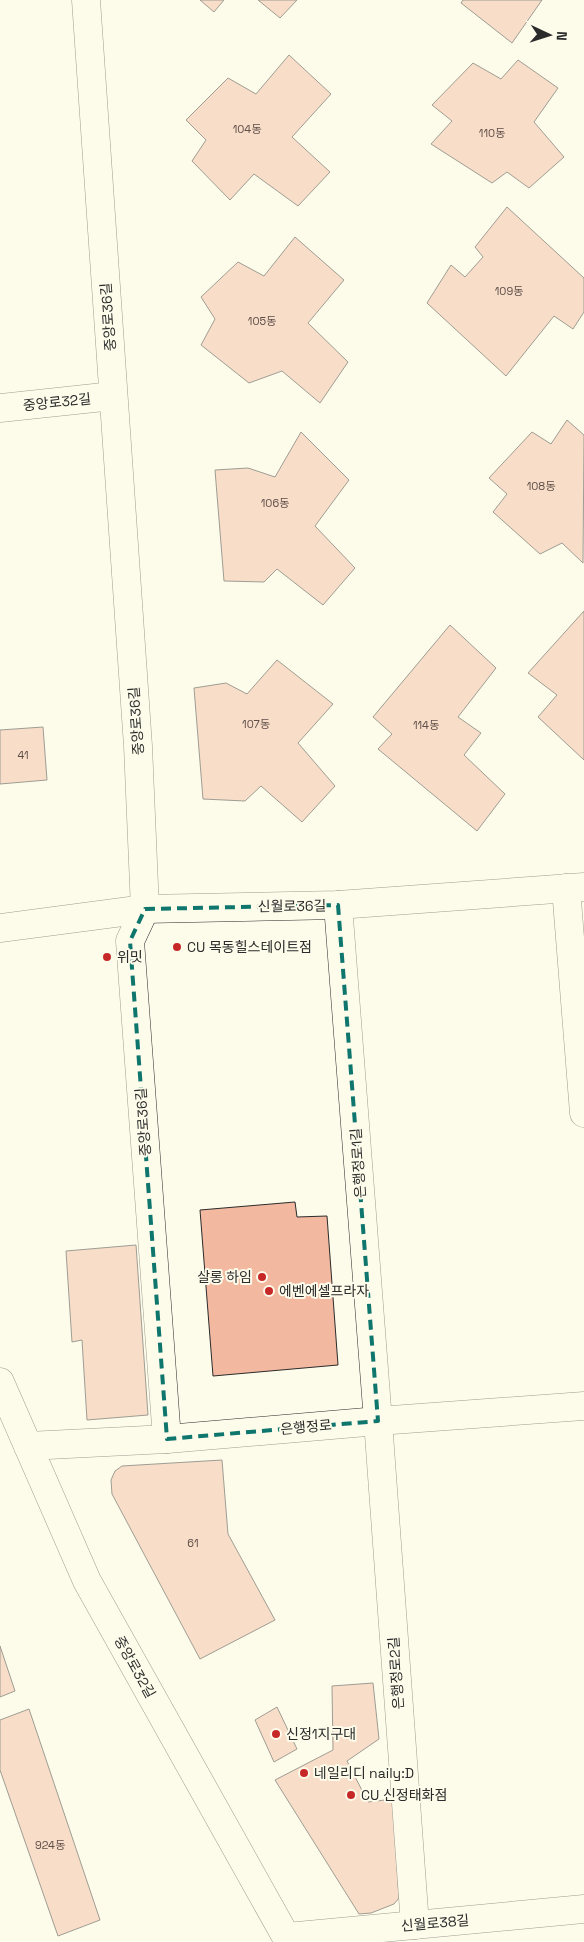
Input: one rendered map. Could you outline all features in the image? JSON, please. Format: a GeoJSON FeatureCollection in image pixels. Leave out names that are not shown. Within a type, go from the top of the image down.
{"type":"FeatureCollection","features":[{"type":"Feature","properties":{"kind":"street","name":"중앙로36길"},"geometry":{"type":"LineString","coordinates":[[86,0],[138,746],[145,909],[130,941],[167,1439]]}},
{"type":"Feature","properties":{"kind":"street","name":"중앙로32길"},"geometry":{"type":"LineString","coordinates":[[0,408],[113,396]]}},
{"type":"Feature","properties":{"kind":"street","name":"신월로36길"},"geometry":{"type":"LineString","coordinates":[[0,928],[145,909],[338,905],[575,887]]}},
{"type":"Feature","properties":{"kind":"street"},"geometry":{"type":"LineString","coordinates":[[575,887],[584,1113]]}},
{"type":"Feature","properties":{"kind":"street","name":"은행정로1길"},"geometry":{"type":"LineString","coordinates":[[338,905],[378,1421]]}},
{"type":"Feature","properties":{"kind":"street","name":"중앙로32길"},"geometry":{"type":"LineString","coordinates":[[0,1382],[87,1581],[288,1940]]}},
{"type":"Feature","properties":{"kind":"street","name":"은행정로"},"geometry":{"type":"LineString","coordinates":[[28,1446],[167,1439],[584,1406]]}},
{"type":"Feature","properties":{"kind":"street","name":"은행정로2길"},"geometry":{"type":"LineString","coordinates":[[378,1421],[414,1925]]}},
{"type":"Feature","properties":{"kind":"street","name":"신월로38길"},"geometry":{"type":"LineString","coordinates":[[288,1940],[414,1925],[584,1909]]}},
{"type":"Feature","properties":{"kind":"highlighted area"},"geometry":{"type":"Polygon","coordinates":[[[338,905],[378,1421],[167,1439],[130,941],[145,909],[338,905]]]}},
{"type":"Feature","properties":{"kind":"building"},"geometry":{"type":"Polygon","coordinates":[[[200,0],[224,0],[214,12],[200,0]]]}},
{"type":"Feature","properties":{"kind":"building"},"geometry":{"type":"Polygon","coordinates":[[[258,0],[297,0],[280,18],[258,0]]]}},
{"type":"Feature","properties":{"kind":"building"},"geometry":{"type":"Polygon","coordinates":[[[463,0],[542,0],[512,43],[461,3],[463,0]]]}},
{"type":"Feature","properties":{"kind":"building"},"geometry":{"type":"Polygon","coordinates":[[[289,55],[331,94],[292,137],[330,172],[298,206],[254,174],[230,200],[192,161],[206,140],[186,120],[228,78],[256,94],[289,55]]]}},
{"type":"Feature","properties":{"kind":"building"},"geometry":{"type":"Polygon","coordinates":[[[518,60],[558,88],[534,122],[564,157],[529,188],[507,172],[492,183],[431,144],[452,121],[432,105],[473,63],[501,79],[518,60]]]}},
{"type":"Feature","properties":{"kind":"building"},"geometry":{"type":"Polygon","coordinates":[[[507,207],[584,278],[584,312],[573,329],[554,316],[506,376],[427,303],[451,265],[465,277],[483,257],[475,247],[507,207]]]}},
{"type":"Feature","properties":{"kind":"building"},"geometry":{"type":"Polygon","coordinates":[[[295,237],[344,280],[308,323],[348,362],[320,403],[282,371],[249,383],[201,345],[215,319],[201,297],[238,262],[264,276],[295,237]]]}},
{"type":"Feature","properties":{"kind":"building"},"geometry":{"type":"Polygon","coordinates":[[[567,420],[584,435],[583,563],[562,543],[540,554],[493,512],[507,494],[489,478],[532,432],[551,444],[567,420]]]}},
{"type":"Feature","properties":{"kind":"building"},"geometry":{"type":"Polygon","coordinates":[[[301,432],[349,480],[315,526],[355,568],[323,605],[277,569],[264,582],[224,581],[215,470],[248,468],[275,477],[301,432]]]}},
{"type":"Feature","properties":{"kind":"building"},"geometry":{"type":"Polygon","coordinates":[[[584,611],[584,760],[538,717],[557,695],[528,673],[584,611]]]}},
{"type":"Feature","properties":{"kind":"building"},"geometry":{"type":"Polygon","coordinates":[[[450,625],[496,668],[458,717],[481,733],[464,755],[505,794],[477,831],[378,749],[392,734],[373,717],[450,625]]]}},
{"type":"Feature","properties":{"kind":"building"},"geometry":{"type":"Polygon","coordinates":[[[277,660],[333,704],[298,743],[335,786],[302,822],[261,786],[245,801],[203,799],[194,688],[226,683],[247,694],[277,660]]]}},
{"type":"Feature","properties":{"kind":"building"},"geometry":{"type":"Polygon","coordinates":[[[43,727],[47,780],[0,784],[0,730],[43,727]]]}},
{"type":"Feature","properties":{"kind":"building","name":"에벤에셀프라자"},"geometry":{"type":"Polygon","coordinates":[[[295,1202],[297,1217],[327,1216],[338,1365],[213,1376],[200,1210],[295,1202]]]}},
{"type":"Feature","properties":{"kind":"building"},"geometry":{"type":"Polygon","coordinates":[[[136,1245],[148,1415],[87,1420],[82,1340],[72,1342],[66,1251],[136,1245]]]}},
{"type":"Feature","properties":{"kind":"building"},"geometry":{"type":"Polygon","coordinates":[[[222,1460],[228,1534],[275,1620],[200,1659],[112,1494],[111,1480],[115,1471],[122,1466],[222,1460]]]}},
{"type":"Feature","properties":{"kind":"building"},"geometry":{"type":"Polygon","coordinates":[[[0,1646],[15,1691],[0,1697],[0,1646]]]}},
{"type":"Feature","properties":{"kind":"building"},"geometry":{"type":"Polygon","coordinates":[[[373,1683],[379,1739],[347,1761],[368,1802],[393,1799],[399,1898],[394,1904],[371,1913],[359,1914],[275,1780],[333,1750],[332,1686],[373,1683]]]}},
{"type":"Feature","properties":{"kind":"building","name":"신정1지구대"},"geometry":{"type":"Polygon","coordinates":[[[277,1707],[297,1749],[274,1762],[255,1720],[277,1707]]]}},
{"type":"Feature","properties":{"kind":"building"},"geometry":{"type":"Polygon","coordinates":[[[29,1709],[100,1920],[58,1936],[0,1770],[0,1720],[29,1709]]]}},
{"type":"Feature","properties":{"kind":"place","name":"CU 목동힐스테이트점"},"geometry":{"type":"Point","coordinates":[177,947]}},
{"type":"Feature","properties":{"kind":"place","name":"위밋"},"geometry":{"type":"Point","coordinates":[107,957]}},
{"type":"Feature","properties":{"kind":"place","name":"살롱 하임"},"geometry":{"type":"Point","coordinates":[262,1277]}},
{"type":"Feature","properties":{"kind":"place","name":"에벤에셀프라자"},"geometry":{"type":"Point","coordinates":[269,1291]}},
{"type":"Feature","properties":{"kind":"place","name":"신정1지구대"},"geometry":{"type":"Point","coordinates":[276,1734]}},
{"type":"Feature","properties":{"kind":"place","name":"네일리디 naily:D"},"geometry":{"type":"Point","coordinates":[304,1773]}},
{"type":"Feature","properties":{"kind":"place","name":"CU 신정태화점"},"geometry":{"type":"Point","coordinates":[351,1795]}}]}
